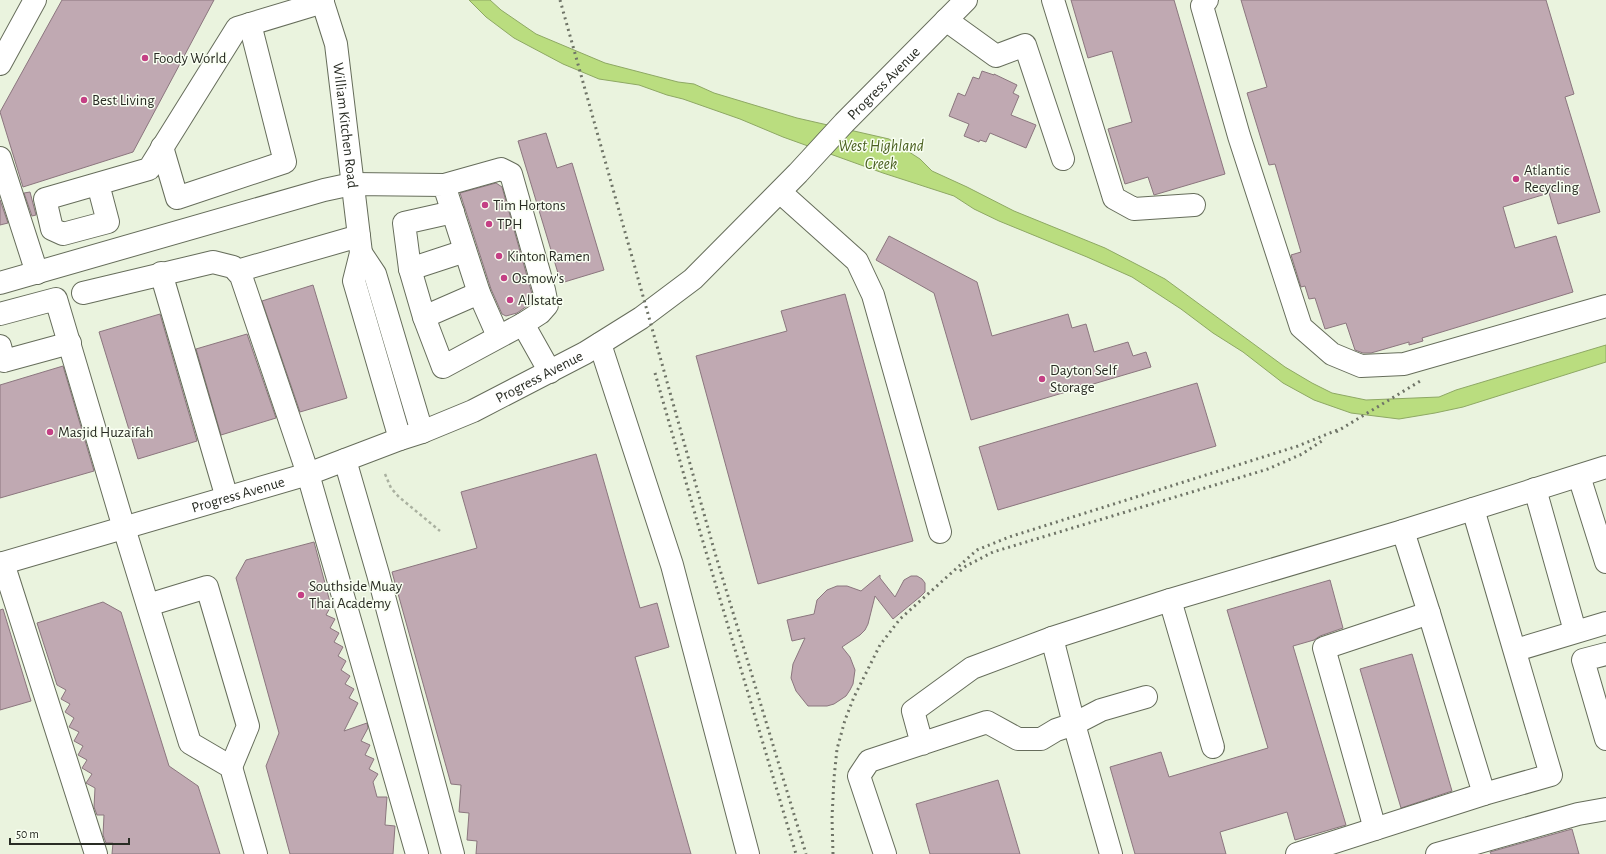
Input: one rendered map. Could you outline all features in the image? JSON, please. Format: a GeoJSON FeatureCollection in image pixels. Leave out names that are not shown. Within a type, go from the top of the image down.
{"type":"FeatureCollection","features":[{"type":"Feature","properties":{"kind":"main road"},"geometry":{"type":"LineString","coordinates":[[2,55],[35,0]]}},
{"type":"Feature","properties":{"kind":"main road","name":"Progress Avenue"},"geometry":{"type":"LineString","coordinates":[[2,564],[308,474],[422,432],[473,411],[550,372],[600,344],[641,318],[692,280],[780,192],[844,123],[966,0]]}},
{"type":"Feature","properties":{"kind":"main road"},"geometry":{"type":"LineString","coordinates":[[1053,0],[1114,198],[1134,209],[1194,205]]}},
{"type":"Feature","properties":{"kind":"main road"},"geometry":{"type":"LineString","coordinates":[[1207,0],[1202,6],[1239,136],[1301,327],[1332,354],[1361,366],[1404,364],[1606,306]]}},
{"type":"Feature","properties":{"kind":"main road"},"geometry":{"type":"LineString","coordinates":[[98,184],[149,169],[237,28],[323,1]]}},
{"type":"Feature","properties":{"kind":"main road","name":"William Kitchen Road"},"geometry":{"type":"LineString","coordinates":[[323,1],[336,44],[360,244],[354,281],[400,439]]}},
{"type":"Feature","properties":{"kind":"main road"},"geometry":{"type":"LineString","coordinates":[[946,20],[996,56],[1025,45],[1063,159]]}},
{"type":"Feature","properties":{"kind":"main road"},"geometry":{"type":"LineString","coordinates":[[162,147],[177,198],[284,162],[250,24]]}},
{"type":"Feature","properties":{"kind":"main road"},"geometry":{"type":"LineString","coordinates":[[0,158],[37,273]]}},
{"type":"Feature","properties":{"kind":"main road"},"geometry":{"type":"LineString","coordinates":[[0,284],[317,192],[352,184],[444,185],[501,169],[511,174],[547,305],[540,313],[523,324],[498,336],[443,367],[424,317],[410,269],[404,223],[453,212]]}},
{"type":"Feature","properties":{"kind":"main road"},"geometry":{"type":"LineString","coordinates":[[444,185],[478,293],[498,336]]}},
{"type":"Feature","properties":{"kind":"main road"},"geometry":{"type":"LineString","coordinates":[[780,192],[856,261],[874,295],[940,532]]}},
{"type":"Feature","properties":{"kind":"main road"},"geometry":{"type":"LineString","coordinates":[[237,271],[360,244]]}},
{"type":"Feature","properties":{"kind":"main road","name":"William Kitchen Road"},"geometry":{"type":"LineString","coordinates":[[360,244],[376,274],[422,432]]}},
{"type":"Feature","properties":{"kind":"main road"},"geometry":{"type":"LineString","coordinates":[[410,269],[465,251]]}},
{"type":"Feature","properties":{"kind":"main road"},"geometry":{"type":"LineString","coordinates":[[83,293],[161,273],[213,262],[233,267],[242,276],[308,474],[417,854]]}},
{"type":"Feature","properties":{"kind":"main road"},"geometry":{"type":"LineString","coordinates":[[161,273],[227,498]]}},
{"type":"Feature","properties":{"kind":"main road"},"geometry":{"type":"LineString","coordinates":[[424,317],[478,293]]}},
{"type":"Feature","properties":{"kind":"main road"},"geometry":{"type":"LineString","coordinates":[[0,314],[56,299],[190,743],[230,767]]}},
{"type":"Feature","properties":{"kind":"main road"},"geometry":{"type":"LineString","coordinates":[[523,324],[550,372]]}},
{"type":"Feature","properties":{"kind":"main road"},"geometry":{"type":"LineString","coordinates":[[0,346],[4,361],[70,343]]}},
{"type":"Feature","properties":{"kind":"main road"},"geometry":{"type":"LineString","coordinates":[[600,344],[672,565],[748,854]]}},
{"type":"Feature","properties":{"kind":"main road"},"geometry":{"type":"LineString","coordinates":[[345,460],[378,574],[453,854]]}},
{"type":"Feature","properties":{"kind":"main road"},"geometry":{"type":"LineString","coordinates":[[922,744],[913,711],[972,668],[1052,638],[1170,600],[1403,531],[1606,467]]}},
{"type":"Feature","properties":{"kind":"main road"},"geometry":{"type":"LineString","coordinates":[[1579,476],[1606,562]]}},
{"type":"Feature","properties":{"kind":"main road"},"geometry":{"type":"LineString","coordinates":[[1535,489],[1575,631]]}},
{"type":"Feature","properties":{"kind":"main road"},"geometry":{"type":"LineString","coordinates":[[1297,854],[1484,794],[1551,775],[1516,650],[1473,509]]}},
{"type":"Feature","properties":{"kind":"main road"},"geometry":{"type":"LineString","coordinates":[[1403,531],[1484,794]]}},
{"type":"Feature","properties":{"kind":"main road"},"geometry":{"type":"LineString","coordinates":[[2,564],[96,854]]}},
{"type":"Feature","properties":{"kind":"main road"},"geometry":{"type":"LineString","coordinates":[[148,605],[207,587],[248,726],[230,767],[256,854]]}},
{"type":"Feature","properties":{"kind":"main road"},"geometry":{"type":"LineString","coordinates":[[1170,600],[1213,747]]}},
{"type":"Feature","properties":{"kind":"main road"},"geometry":{"type":"LineString","coordinates":[[1375,829],[1324,648],[1429,613]]}},
{"type":"Feature","properties":{"kind":"main road"},"geometry":{"type":"LineString","coordinates":[[1516,650],[1575,631],[1606,623]]}},
{"type":"Feature","properties":{"kind":"main road"},"geometry":{"type":"LineString","coordinates":[[1052,638],[1074,724],[1111,854]]}},
{"type":"Feature","properties":{"kind":"main road"},"geometry":{"type":"LineString","coordinates":[[1606,654],[1583,660],[1606,739]]}},
{"type":"Feature","properties":{"kind":"main road"},"geometry":{"type":"LineString","coordinates":[[885,854],[859,776],[869,761],[987,722],[1018,739],[1041,738],[1056,730],[1074,724],[1100,710],[1146,697]]}},
{"type":"Feature","properties":{"kind":"main road"},"geometry":{"type":"LineString","coordinates":[[1437,854],[1578,814],[1606,808]]}},
{"type":"Feature","properties":{"kind":"path"},"geometry":{"type":"LineString","coordinates":[[385,474],[391,488],[399,497],[440,531]]}},
{"type":"Feature","properties":{"kind":"water","name":"West Highland Creek"},"geometry":{"type":"Polygon","coordinates":[[[469,0],[490,0],[501,10],[536,34],[605,63],[678,82],[694,84],[714,93],[797,118],[889,139],[920,159],[932,171],[1014,211],[1105,248],[1165,279],[1285,367],[1332,393],[1366,400],[1439,397],[1456,390],[1606,345],[1606,362],[1463,407],[1435,413],[1399,419],[1351,413],[1314,400],[1283,383],[1243,352],[1132,277],[999,221],[974,209],[954,196],[883,173],[683,99],[639,85],[599,79],[563,64],[514,38],[486,17],[469,0]]]}},
{"type":"Feature","properties":{"kind":"building","name":"Best Living"},"geometry":{"type":"Polygon","coordinates":[[[62,0],[214,0],[133,152],[23,187],[0,112],[62,0]]]}},
{"type":"Feature","properties":{"kind":"building"},"geometry":{"type":"Polygon","coordinates":[[[1071,0],[1174,0],[1225,174],[1154,195],[1148,177],[1125,184],[1108,129],[1132,122],[1112,51],[1088,58],[1071,0]]]}},
{"type":"Feature","properties":{"kind":"building","name":"Atlantic Recycling"},"geometry":{"type":"Polygon","coordinates":[[[1241,0],[1546,0],[1574,94],[1565,97],[1600,212],[1558,224],[1549,193],[1503,207],[1515,248],[1556,236],[1573,292],[1422,338],[1423,341],[1409,345],[1409,342],[1371,353],[1363,353],[1355,350],[1346,323],[1325,329],[1315,298],[1309,299],[1305,286],[1301,287],[1291,255],[1301,252],[1275,164],[1269,165],[1247,93],[1267,87],[1241,0]]]}},
{"type":"Feature","properties":{"kind":"building"},"geometry":{"type":"Polygon","coordinates":[[[982,71],[994,74],[1017,85],[1013,93],[1019,96],[1011,115],[1036,125],[1026,148],[990,133],[986,142],[980,140],[979,142],[964,136],[969,124],[949,116],[958,93],[965,96],[973,77],[979,79],[982,71]]]}},
{"type":"Feature","properties":{"kind":"building"},"geometry":{"type":"Polygon","coordinates":[[[546,133],[557,168],[572,163],[604,270],[561,283],[518,141],[546,133]]]}},
{"type":"Feature","properties":{"kind":"building"},"geometry":{"type":"Polygon","coordinates":[[[496,183],[502,187],[534,301],[517,313],[506,316],[502,314],[491,289],[460,193],[496,183]]]}},
{"type":"Feature","properties":{"kind":"building"},"geometry":{"type":"Polygon","coordinates":[[[30,192],[36,215],[32,216],[24,193],[30,192]]]}},
{"type":"Feature","properties":{"kind":"building"},"geometry":{"type":"Polygon","coordinates":[[[0,200],[8,223],[0,225],[0,200]]]}},
{"type":"Feature","properties":{"kind":"building"},"geometry":{"type":"Polygon","coordinates":[[[889,236],[977,282],[992,336],[1068,314],[1072,328],[1086,324],[1094,352],[1128,342],[1133,356],[1146,352],[1151,367],[971,420],[934,293],[876,260],[889,236]]]}},
{"type":"Feature","properties":{"kind":"building"},"geometry":{"type":"Polygon","coordinates":[[[313,285],[347,398],[300,412],[262,301],[313,285]]]}},
{"type":"Feature","properties":{"kind":"building"},"geometry":{"type":"Polygon","coordinates":[[[845,294],[913,541],[758,584],[696,356],[787,331],[781,311],[845,294]]]}},
{"type":"Feature","properties":{"kind":"building"},"geometry":{"type":"Polygon","coordinates":[[[160,314],[197,441],[138,459],[99,332],[160,314]]]}},
{"type":"Feature","properties":{"kind":"building"},"geometry":{"type":"Polygon","coordinates":[[[247,334],[276,418],[221,435],[196,349],[247,334]]]}},
{"type":"Feature","properties":{"kind":"building","name":"Masjid Huzaifah"},"geometry":{"type":"Polygon","coordinates":[[[63,366],[94,471],[0,498],[0,385],[63,366]]]}},
{"type":"Feature","properties":{"kind":"building"},"geometry":{"type":"Polygon","coordinates":[[[1197,383],[1216,446],[998,510],[979,447],[1197,383]]]}},
{"type":"Feature","properties":{"kind":"building"},"geometry":{"type":"Polygon","coordinates":[[[596,454],[640,608],[657,603],[669,647],[635,657],[691,854],[476,854],[477,841],[467,840],[469,813],[459,812],[461,785],[451,784],[392,572],[477,548],[461,492],[596,454]]]}},
{"type":"Feature","properties":{"kind":"building"},"geometry":{"type":"Polygon","coordinates":[[[314,542],[331,606],[326,615],[335,619],[330,628],[339,633],[334,642],[343,647],[338,656],[346,661],[341,670],[350,676],[345,684],[354,689],[349,698],[358,703],[344,731],[367,723],[368,728],[361,741],[370,745],[365,755],[374,759],[369,769],[378,774],[373,782],[377,797],[387,797],[385,825],[395,826],[393,854],[290,854],[266,766],[279,733],[236,578],[246,560],[314,542]]]}},
{"type":"Feature","properties":{"kind":"building"},"geometry":{"type":"Polygon","coordinates":[[[880,575],[880,578],[895,597],[904,580],[911,576],[917,576],[922,579],[925,583],[925,592],[893,619],[875,596],[865,630],[842,647],[850,657],[855,670],[853,684],[850,690],[846,696],[834,704],[827,706],[808,706],[796,691],[791,678],[793,664],[805,638],[792,641],[787,620],[814,614],[817,600],[827,590],[837,586],[847,586],[861,591],[880,575]]]}},
{"type":"Feature","properties":{"kind":"building"},"geometry":{"type":"Polygon","coordinates":[[[1330,580],[1343,628],[1320,636],[1314,640],[1293,646],[1346,825],[1295,840],[1287,812],[1220,832],[1226,854],[1135,854],[1110,767],[1161,752],[1169,777],[1268,748],[1227,610],[1330,580]]]}},
{"type":"Feature","properties":{"kind":"building"},"geometry":{"type":"Polygon","coordinates":[[[103,602],[121,612],[169,766],[198,786],[220,854],[112,854],[113,843],[106,843],[103,835],[104,815],[97,815],[94,807],[95,788],[86,783],[92,774],[82,768],[87,760],[78,755],[83,746],[74,741],[79,732],[69,727],[74,718],[65,712],[70,704],[61,699],[66,690],[57,685],[37,623],[103,602]]]}},
{"type":"Feature","properties":{"kind":"building"},"geometry":{"type":"Polygon","coordinates":[[[3,609],[31,701],[0,710],[0,610],[3,609]]]}},
{"type":"Feature","properties":{"kind":"building"},"geometry":{"type":"Polygon","coordinates":[[[1412,654],[1452,791],[1401,808],[1360,669],[1412,654]]]}},
{"type":"Feature","properties":{"kind":"building"},"geometry":{"type":"Polygon","coordinates":[[[998,780],[1020,854],[930,854],[916,804],[998,780]]]}},
{"type":"Feature","properties":{"kind":"building"},"geometry":{"type":"Polygon","coordinates":[[[1572,829],[1579,854],[1491,854],[1490,852],[1572,829]]]}},
{"type":"Feature","properties":{"kind":"railway"},"geometry":{"type":"LineString","coordinates":[[560,0],[715,553],[806,854]]}},
{"type":"Feature","properties":{"kind":"railway"},"geometry":{"type":"LineString","coordinates":[[655,373],[701,535],[796,854]]}},
{"type":"Feature","properties":{"kind":"railway"},"geometry":{"type":"LineString","coordinates":[[1336,432],[1422,380]]}},
{"type":"Feature","properties":{"kind":"railway"},"geometry":{"type":"LineString","coordinates":[[833,854],[832,818],[837,749],[845,720],[854,697],[880,645],[900,619],[977,550],[1009,537],[1298,446],[1340,429]]}},
{"type":"Feature","properties":{"kind":"railway"},"geometry":{"type":"LineString","coordinates":[[960,571],[966,566],[993,552],[1268,469],[1302,454],[1325,439]]}},
{"type":"Feature","properties":{"kind":"place","name":"Foody World"},"geometry":{"type":"Point","coordinates":[145,58]}},
{"type":"Feature","properties":{"kind":"place","name":"Best Living"},"geometry":{"type":"Point","coordinates":[84,100]}},
{"type":"Feature","properties":{"kind":"place","name":"Atlantic Recycling"},"geometry":{"type":"Point","coordinates":[1516,179]}},
{"type":"Feature","properties":{"kind":"place","name":"Tim Hortons"},"geometry":{"type":"Point","coordinates":[485,205]}},
{"type":"Feature","properties":{"kind":"place","name":"TPH"},"geometry":{"type":"Point","coordinates":[489,224]}},
{"type":"Feature","properties":{"kind":"place","name":"Kinton Ramen"},"geometry":{"type":"Point","coordinates":[499,256]}},
{"type":"Feature","properties":{"kind":"place","name":"Osmow's"},"geometry":{"type":"Point","coordinates":[504,278]}},
{"type":"Feature","properties":{"kind":"place","name":"Allstate"},"geometry":{"type":"Point","coordinates":[510,300]}},
{"type":"Feature","properties":{"kind":"place","name":"Dayton Self Storage"},"geometry":{"type":"Point","coordinates":[1042,379]}},
{"type":"Feature","properties":{"kind":"place","name":"Masjid Huzaifah"},"geometry":{"type":"Point","coordinates":[50,432]}},
{"type":"Feature","properties":{"kind":"place","name":"Southside Muay Thai Academy"},"geometry":{"type":"Point","coordinates":[301,595]}}]}
